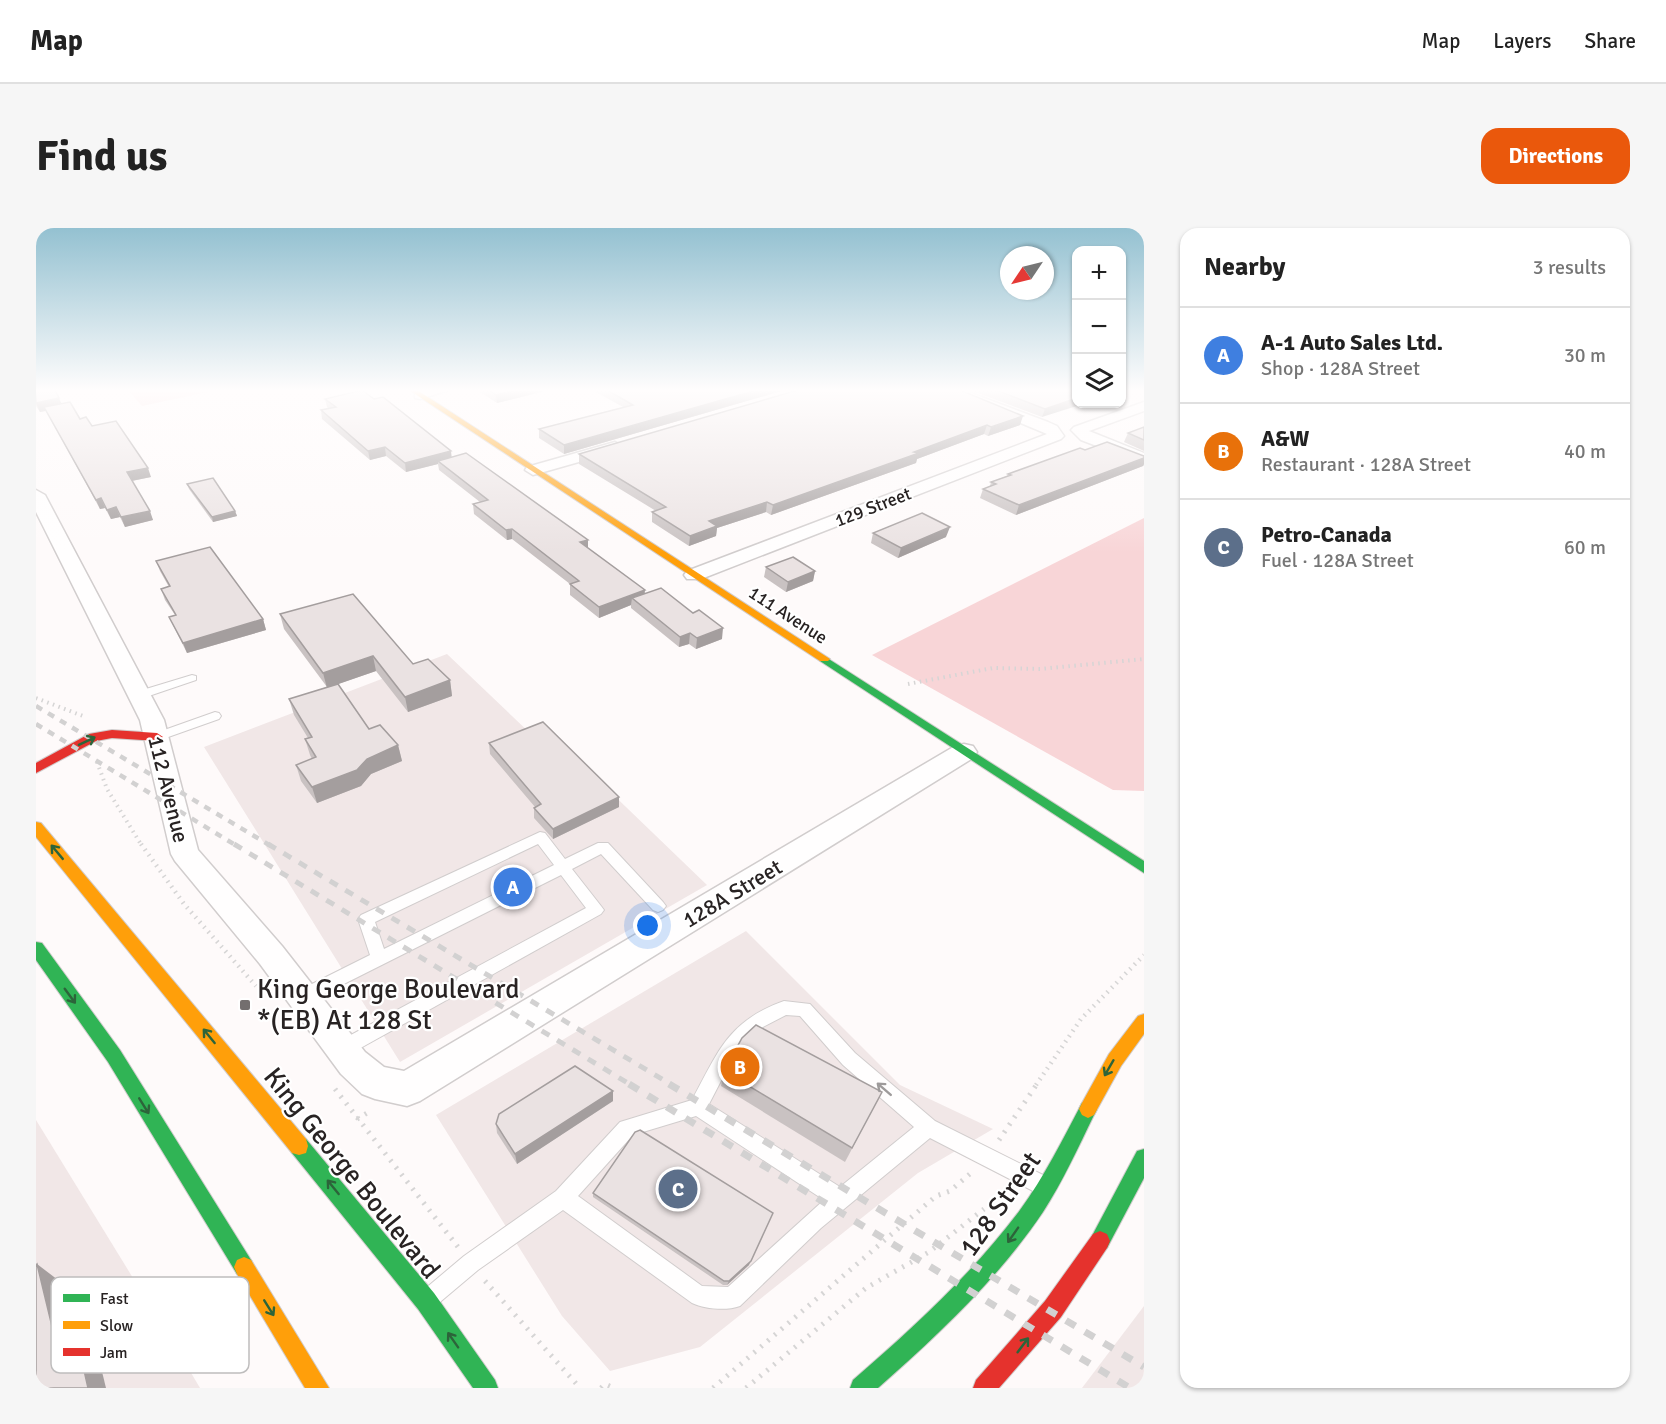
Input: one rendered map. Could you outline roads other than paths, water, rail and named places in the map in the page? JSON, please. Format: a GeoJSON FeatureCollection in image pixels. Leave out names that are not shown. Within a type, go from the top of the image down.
{"type":"FeatureCollection","features":[{"type":"Feature","properties":{"kind":"main road","name":"111 Avenue"},"geometry":{"type":"LineString","coordinates":[[494,444],[1144,868]]}},
{"type":"Feature","properties":{"kind":"main road"},"geometry":{"type":"LineString","coordinates":[[36,769],[93,737],[112,734],[157,737]]}},
{"type":"Feature","properties":{"kind":"main road","name":"King George Boulevard"},"geometry":{"type":"LineString","coordinates":[[36,827],[426,1301],[487,1388]]}},
{"type":"Feature","properties":{"kind":"main road"},"geometry":{"type":"LineString","coordinates":[[36,948],[114,1056],[318,1388]]}},
{"type":"Feature","properties":{"kind":"main road","name":"128 Street"},"geometry":{"type":"LineString","coordinates":[[861,1388],[938,1320],[999,1256],[1046,1187],[1112,1063],[1144,1022]]}},
{"type":"Feature","properties":{"kind":"main road"},"geometry":{"type":"LineString","coordinates":[[984,1388],[1014,1358],[1096,1249],[1136,1202],[1144,1158]]}},
{"type":"Feature","properties":{"kind":"street"},"geometry":{"type":"LineString","coordinates":[[533,470],[623,444]]}},
{"type":"Feature","properties":{"kind":"street","name":"129 Street"},"geometry":{"type":"LineString","coordinates":[[694,575],[1038,444]]}},
{"type":"Feature","properties":{"kind":"street"},"geometry":{"type":"LineString","coordinates":[[1105,444],[1144,459]]}},
{"type":"Feature","properties":{"kind":"street","name":"112 Avenue"},"geometry":{"type":"LineString","coordinates":[[36,495],[152,720],[185,854],[303,997],[342,1049],[375,1082],[407,1089]]}},
{"type":"Feature","properties":{"kind":"street","name":"128A Street"},"geometry":{"type":"LineString","coordinates":[[407,1089],[964,752]]}},
{"type":"Feature","properties":{"kind":"lane"},"geometry":{"type":"LineString","coordinates":[[140,695],[192,678]]}},
{"type":"Feature","properties":{"kind":"lane"},"geometry":{"type":"LineString","coordinates":[[157,737],[215,716]]}},
{"type":"Feature","properties":{"kind":"lane"},"geometry":{"type":"LineString","coordinates":[[342,1049],[596,910],[540,837],[366,919],[379,958]]}},
{"type":"Feature","properties":{"kind":"lane"},"geometry":{"type":"LineString","coordinates":[[303,997],[603,847],[658,906]]}},
{"type":"Feature","properties":{"kind":"lane"},"geometry":{"type":"LineString","coordinates":[[426,1301],[471,1263],[563,1198],[627,1128],[698,1107],[730,1047],[755,1023],[784,1008],[804,1010],[849,1059],[928,1127],[1046,1187]]}},
{"type":"Feature","properties":{"kind":"lane"},"geometry":{"type":"LineString","coordinates":[[698,1107],[840,1199]]}},
{"type":"Feature","properties":{"kind":"lane"},"geometry":{"type":"LineString","coordinates":[[563,1198],[699,1296],[732,1298],[840,1199],[928,1127]]}},
{"type":"Feature","properties":{"kind":"railway"},"geometry":{"type":"LineString","coordinates":[[36,706],[271,846]]}},
{"type":"Feature","properties":{"kind":"railway"},"geometry":{"type":"LineString","coordinates":[[36,724],[237,846]]}},
{"type":"Feature","properties":{"kind":"railway"},"geometry":{"type":"LineString","coordinates":[[234,844],[631,1085]]}},
{"type":"Feature","properties":{"kind":"railway"},"geometry":{"type":"LineString","coordinates":[[268,844],[672,1085]]}},
{"type":"Feature","properties":{"kind":"railway"},"geometry":{"type":"LineString","coordinates":[[629,1084],[1130,1388]]}},
{"type":"Feature","properties":{"kind":"railway"},"geometry":{"type":"LineString","coordinates":[[669,1084],[1144,1367]]}},
{"type":"Feature","properties":{"kind":"place","name":"A-1 Auto Sales Ltd."},"geometry":{"type":"Point","coordinates":[513,887]}},
{"type":"Feature","properties":{"kind":"place","name":"King George Boulevard *(EB) At 128 St"},"geometry":{"type":"Point","coordinates":[245,1005]}},
{"type":"Feature","properties":{"kind":"place","name":"A&W"},"geometry":{"type":"Point","coordinates":[740,1067]}},
{"type":"Feature","properties":{"kind":"place","name":"Petro-Canada"},"geometry":{"type":"Point","coordinates":[678,1189]}}]}
